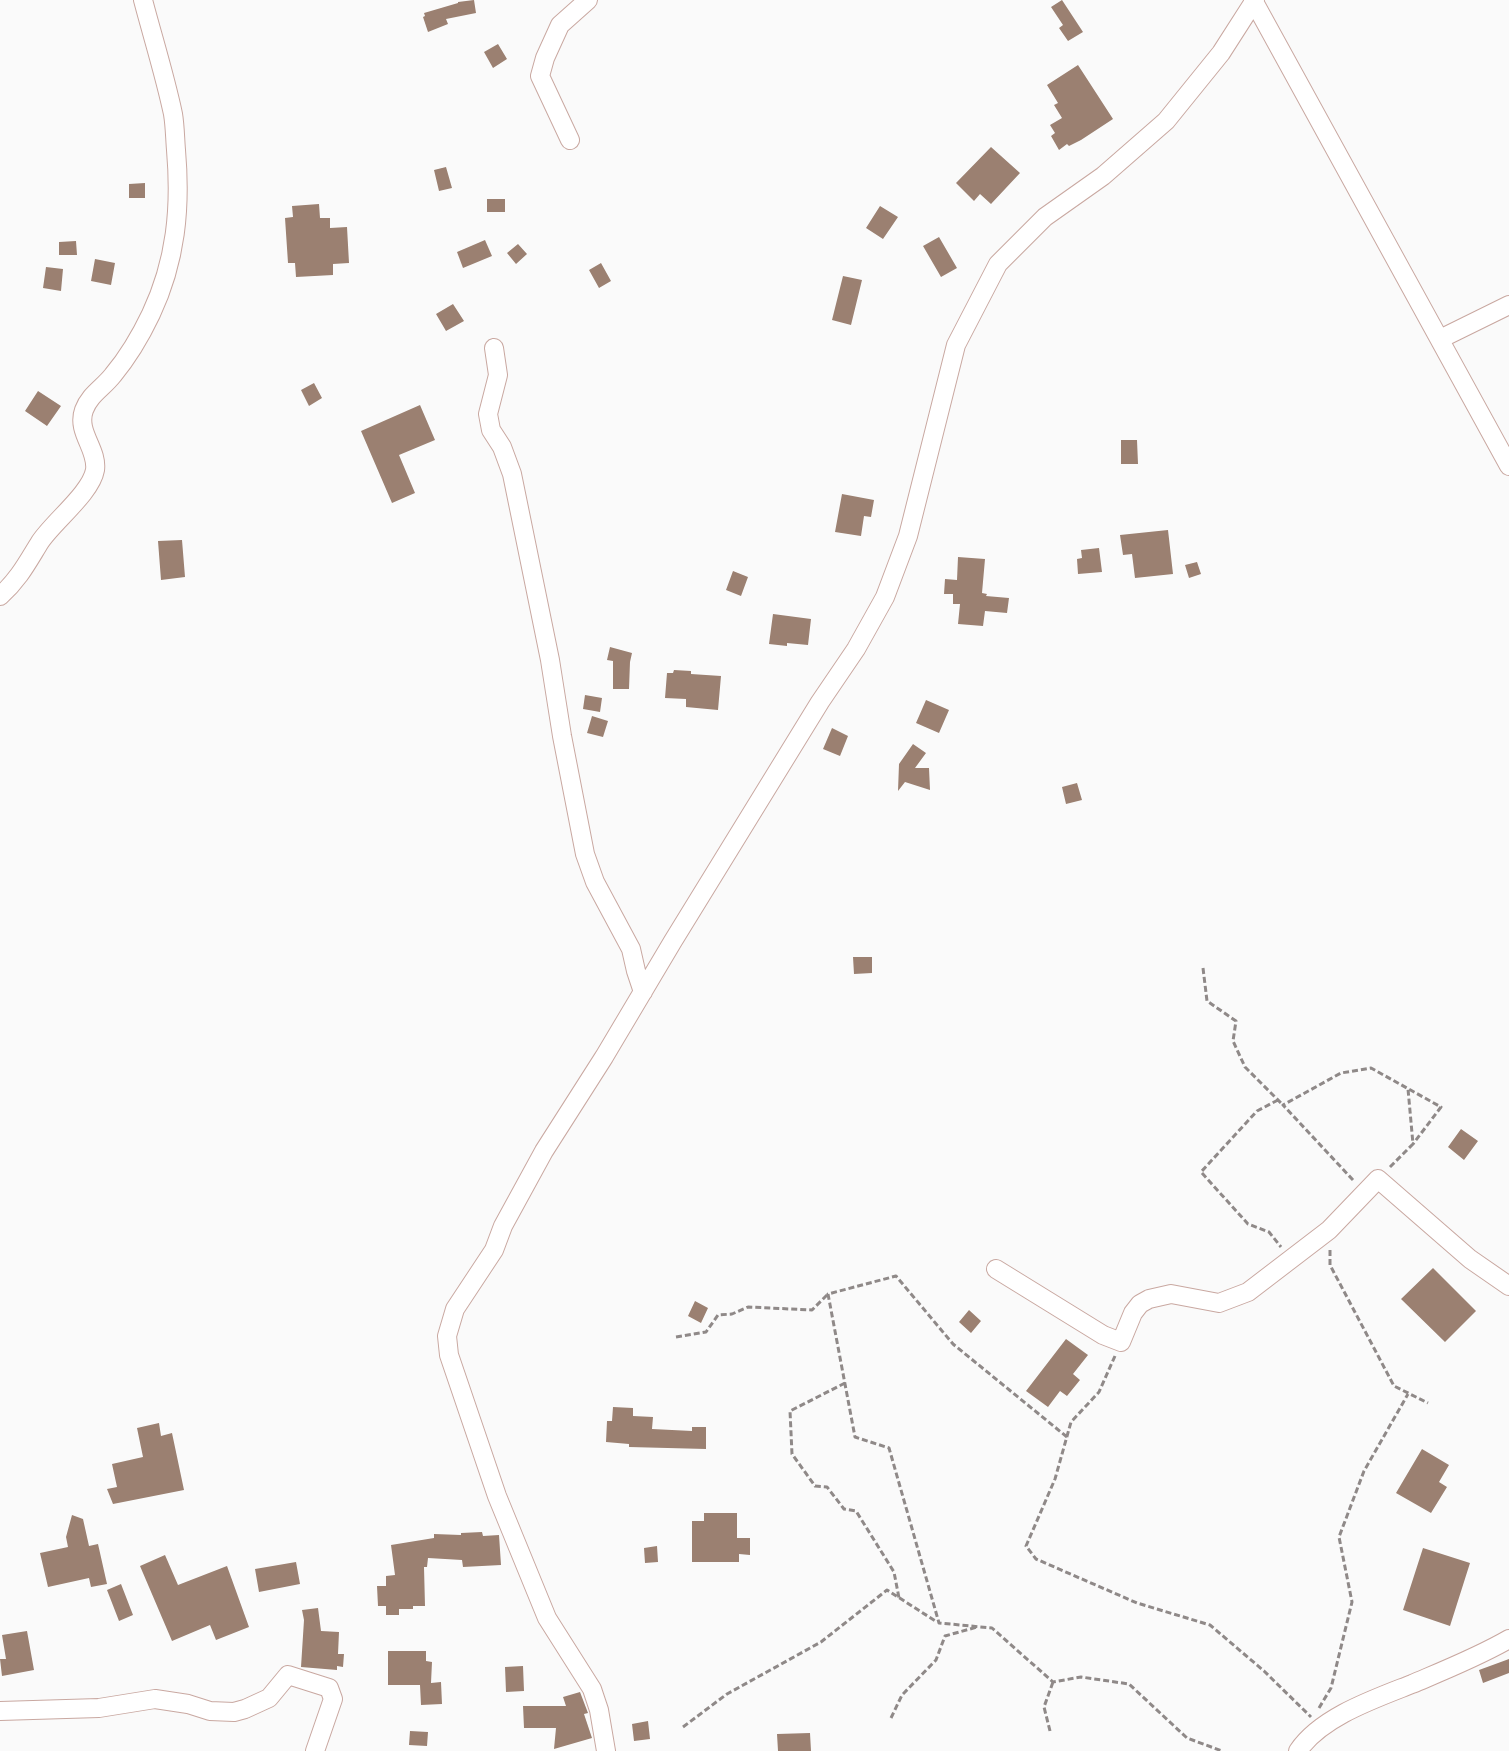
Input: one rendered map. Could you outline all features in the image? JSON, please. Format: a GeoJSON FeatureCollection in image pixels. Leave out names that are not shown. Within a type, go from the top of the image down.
{"type":"FeatureCollection","features":[{"type":"Feature","properties":{"kind":"street"},"geometry":{"type":"LineString","coordinates":[[0,596],[14,584],[28,565],[40,542],[86,489],[94,473],[96,459],[83,429],[82,417],[85,408],[94,392],[112,377],[134,345],[151,314],[167,275],[178,222],[173,116],[143,0]]}},
{"type":"Feature","properties":{"kind":"street"},"geometry":{"type":"LineString","coordinates":[[570,140],[540,76],[545,58],[560,25],[588,0]]}},
{"type":"Feature","properties":{"kind":"street"},"geometry":{"type":"LineString","coordinates":[[606,1751],[599,1710],[592,1689],[547,1618],[497,1496],[449,1355],[447,1336],[455,1309],[494,1250],[503,1226],[544,1151],[820,702],[856,649],[885,597],[908,536],[956,345],[999,264],[1045,218],[1103,176],[1166,121],[1221,53],[1254,1],[1509,466]]}},
{"type":"Feature","properties":{"kind":"street"},"geometry":{"type":"LineString","coordinates":[[1440,339],[1509,305]]}},
{"type":"Feature","properties":{"kind":"street"},"geometry":{"type":"LineString","coordinates":[[494,348],[498,375],[488,414],[491,430],[502,447],[512,474],[550,660],[585,854],[595,882],[631,949],[643,992]]}},
{"type":"Feature","properties":{"kind":"street"},"geometry":{"type":"LineString","coordinates":[[996,1269],[1103,1335],[1121,1342],[1133,1313],[1140,1304],[1149,1299],[1171,1294],[1219,1303],[1248,1292],[1329,1230],[1378,1179],[1470,1259],[1509,1286]]}},
{"type":"Feature","properties":{"kind":"street"},"geometry":{"type":"LineString","coordinates":[[1298,1751],[1312,1734],[1326,1724],[1372,1700],[1461,1663],[1509,1639]]}},
{"type":"Feature","properties":{"kind":"street"},"geometry":{"type":"LineString","coordinates":[[0,1711],[99,1708],[154,1699],[188,1704],[210,1711],[234,1712],[269,1698],[285,1678],[293,1676],[329,1688],[333,1694],[315,1751]]}},
{"type":"Feature","properties":{"kind":"path"},"geometry":{"type":"LineString","coordinates":[[1203,968],[1207,1001],[1236,1021],[1233,1041],[1245,1067],[1364,1193]]}},
{"type":"Feature","properties":{"kind":"path"},"geometry":{"type":"LineString","coordinates":[[1283,1105],[1341,1073],[1371,1068],[1441,1107],[1396,1162]]}},
{"type":"Feature","properties":{"kind":"path"},"geometry":{"type":"LineString","coordinates":[[1408,1089],[1413,1144]]}},
{"type":"Feature","properties":{"kind":"path"},"geometry":{"type":"LineString","coordinates":[[1278,1100],[1257,1111],[1201,1172],[1248,1224],[1269,1232],[1292,1260]]}},
{"type":"Feature","properties":{"kind":"path"},"geometry":{"type":"LineString","coordinates":[[1329,1230],[1330,1265],[1394,1386],[1428,1403]]}},
{"type":"Feature","properties":{"kind":"path"},"geometry":{"type":"LineString","coordinates":[[675,1337],[706,1332],[718,1315],[732,1314],[748,1307],[812,1310],[828,1294],[896,1276],[953,1344],[1067,1437]]}},
{"type":"Feature","properties":{"kind":"path"},"geometry":{"type":"LineString","coordinates":[[828,1294],[855,1437],[889,1448],[939,1623]]}},
{"type":"Feature","properties":{"kind":"path"},"geometry":{"type":"LineString","coordinates":[[1121,1342],[1099,1392],[1071,1422],[1055,1479],[1026,1546],[1036,1559],[1137,1603],[1210,1625],[1264,1671],[1312,1718],[1312,1734]]}},
{"type":"Feature","properties":{"kind":"path"},"geometry":{"type":"LineString","coordinates":[[844,1383],[790,1411],[792,1454],[815,1486],[826,1487],[844,1509],[855,1512],[894,1572],[899,1598]]}},
{"type":"Feature","properties":{"kind":"path"},"geometry":{"type":"LineString","coordinates":[[1319,1708],[1331,1688],[1352,1602],[1339,1537],[1364,1471],[1408,1394]]}},
{"type":"Feature","properties":{"kind":"path"},"geometry":{"type":"LineString","coordinates":[[683,1727],[727,1694],[821,1642],[887,1590],[939,1623],[992,1628],[1053,1682]]}},
{"type":"Feature","properties":{"kind":"path"},"geometry":{"type":"LineString","coordinates":[[891,1718],[902,1695],[936,1660],[945,1636],[979,1627]]}},
{"type":"Feature","properties":{"kind":"path"},"geometry":{"type":"LineString","coordinates":[[1053,1682],[1081,1677],[1129,1684],[1187,1738],[1222,1751]]}},
{"type":"Feature","properties":{"kind":"path"},"geometry":{"type":"LineString","coordinates":[[1050,1731],[1044,1707],[1053,1682]]}},
{"type":"Feature","properties":{"kind":"building"},"geometry":{"type":"Polygon","coordinates":[[[474,0],[476,13],[446,19],[448,24],[428,32],[423,17],[424,13],[458,2],[474,0]]]}},
{"type":"Feature","properties":{"kind":"building"},"geometry":{"type":"Polygon","coordinates":[[[1062,0],[1083,32],[1068,41],[1059,28],[1063,25],[1051,7],[1062,0]]]}},
{"type":"Feature","properties":{"kind":"building"},"geometry":{"type":"Polygon","coordinates":[[[498,44],[507,59],[493,68],[484,52],[498,44]]]}},
{"type":"Feature","properties":{"kind":"building"},"geometry":{"type":"Polygon","coordinates":[[[1078,65],[1113,119],[1081,140],[1069,146],[1067,144],[1059,150],[1051,136],[1055,133],[1050,125],[1062,118],[1054,105],[1058,103],[1047,85],[1078,65]]]}},
{"type":"Feature","properties":{"kind":"building"},"geometry":{"type":"Polygon","coordinates":[[[991,147],[1020,173],[991,204],[980,194],[974,201],[956,183],[991,147]]]}},
{"type":"Feature","properties":{"kind":"building"},"geometry":{"type":"Polygon","coordinates":[[[446,167],[452,188],[439,191],[434,170],[446,167]]]}},
{"type":"Feature","properties":{"kind":"building"},"geometry":{"type":"Polygon","coordinates":[[[145,183],[145,198],[129,198],[129,184],[145,183]]]}},
{"type":"Feature","properties":{"kind":"building"},"geometry":{"type":"Polygon","coordinates":[[[487,199],[505,199],[505,212],[487,212],[487,199]]]}},
{"type":"Feature","properties":{"kind":"building"},"geometry":{"type":"Polygon","coordinates":[[[319,204],[320,218],[330,218],[330,228],[347,227],[349,263],[333,264],[333,275],[296,277],[295,263],[288,263],[285,218],[293,217],[292,206],[319,204]]]}},
{"type":"Feature","properties":{"kind":"building"},"geometry":{"type":"Polygon","coordinates":[[[880,206],[898,217],[883,239],[866,228],[880,206]]]}},
{"type":"Feature","properties":{"kind":"building"},"geometry":{"type":"Polygon","coordinates":[[[939,237],[957,268],[941,277],[923,246],[939,237]]]}},
{"type":"Feature","properties":{"kind":"building"},"geometry":{"type":"Polygon","coordinates":[[[485,240],[492,256],[463,268],[457,252],[485,240]]]}},
{"type":"Feature","properties":{"kind":"building"},"geometry":{"type":"Polygon","coordinates":[[[76,241],[77,255],[59,255],[59,242],[76,241]]]}},
{"type":"Feature","properties":{"kind":"building"},"geometry":{"type":"Polygon","coordinates":[[[518,244],[527,254],[516,264],[507,253],[518,244]]]}},
{"type":"Feature","properties":{"kind":"building"},"geometry":{"type":"Polygon","coordinates":[[[95,259],[115,263],[111,285],[91,281],[95,259]]]}},
{"type":"Feature","properties":{"kind":"building"},"geometry":{"type":"Polygon","coordinates":[[[601,263],[611,281],[599,288],[589,270],[601,263]]]}},
{"type":"Feature","properties":{"kind":"building"},"geometry":{"type":"Polygon","coordinates":[[[46,267],[63,269],[61,291],[43,288],[46,267]]]}},
{"type":"Feature","properties":{"kind":"building"},"geometry":{"type":"Polygon","coordinates":[[[843,276],[862,280],[851,325],[832,320],[843,276]]]}},
{"type":"Feature","properties":{"kind":"building"},"geometry":{"type":"Polygon","coordinates":[[[453,304],[464,321],[446,331],[436,314],[453,304]]]}},
{"type":"Feature","properties":{"kind":"building"},"geometry":{"type":"Polygon","coordinates":[[[314,383],[322,398],[309,406],[301,390],[314,383]]]}},
{"type":"Feature","properties":{"kind":"building"},"geometry":{"type":"Polygon","coordinates":[[[38,391],[61,406],[47,426],[25,411],[38,391]]]}},
{"type":"Feature","properties":{"kind":"building"},"geometry":{"type":"Polygon","coordinates":[[[420,405],[435,440],[399,455],[415,493],[392,503],[361,431],[420,405]]]}},
{"type":"Feature","properties":{"kind":"building"},"geometry":{"type":"Polygon","coordinates":[[[1121,440],[1137,440],[1138,464],[1121,464],[1121,440]]]}},
{"type":"Feature","properties":{"kind":"building"},"geometry":{"type":"Polygon","coordinates":[[[842,494],[874,500],[871,517],[864,516],[861,536],[835,532],[842,494]]]}},
{"type":"Feature","properties":{"kind":"building"},"geometry":{"type":"Polygon","coordinates":[[[1168,530],[1173,574],[1135,578],[1132,554],[1123,555],[1120,535],[1168,530]]]}},
{"type":"Feature","properties":{"kind":"building"},"geometry":{"type":"Polygon","coordinates":[[[182,540],[185,577],[161,580],[158,541],[182,540]]]}},
{"type":"Feature","properties":{"kind":"building"},"geometry":{"type":"Polygon","coordinates":[[[1099,548],[1102,572],[1078,574],[1077,559],[1082,558],[1081,550],[1099,548]]]}},
{"type":"Feature","properties":{"kind":"building"},"geometry":{"type":"Polygon","coordinates":[[[958,557],[985,559],[982,593],[987,594],[986,596],[1009,598],[1007,613],[985,611],[983,626],[958,624],[960,604],[953,604],[953,594],[944,594],[945,579],[957,580],[958,557]]]}},
{"type":"Feature","properties":{"kind":"building"},"geometry":{"type":"Polygon","coordinates":[[[1197,562],[1201,574],[1189,578],[1185,565],[1197,562]]]}},
{"type":"Feature","properties":{"kind":"building"},"geometry":{"type":"Polygon","coordinates":[[[733,571],[748,577],[741,596],[726,590],[733,571]]]}},
{"type":"Feature","properties":{"kind":"building"},"geometry":{"type":"Polygon","coordinates":[[[773,614],[811,619],[808,645],[769,644],[773,614]]]}},
{"type":"Feature","properties":{"kind":"building"},"geometry":{"type":"Polygon","coordinates":[[[610,647],[632,653],[629,689],[613,689],[613,661],[607,660],[610,647]]]}},
{"type":"Feature","properties":{"kind":"building"},"geometry":{"type":"Polygon","coordinates":[[[674,670],[691,671],[691,674],[721,676],[718,710],[686,707],[686,699],[665,698],[667,673],[673,673],[674,670]]]}},
{"type":"Feature","properties":{"kind":"building"},"geometry":{"type":"Polygon","coordinates":[[[585,695],[602,698],[600,712],[583,709],[585,695]]]}},
{"type":"Feature","properties":{"kind":"building"},"geometry":{"type":"Polygon","coordinates":[[[926,700],[949,710],[939,733],[916,723],[926,700]]]}},
{"type":"Feature","properties":{"kind":"building"},"geometry":{"type":"Polygon","coordinates":[[[592,716],[608,721],[603,737],[587,733],[592,716]]]}},
{"type":"Feature","properties":{"kind":"building"},"geometry":{"type":"Polygon","coordinates":[[[832,728],[848,736],[840,756],[823,749],[832,728]]]}},
{"type":"Feature","properties":{"kind":"building"},"geometry":{"type":"Polygon","coordinates":[[[913,744],[926,753],[915,768],[929,768],[930,790],[905,782],[898,791],[899,764],[913,744]]]}},
{"type":"Feature","properties":{"kind":"building"},"geometry":{"type":"Polygon","coordinates":[[[1077,783],[1082,800],[1066,804],[1062,787],[1077,783]]]}},
{"type":"Feature","properties":{"kind":"building"},"geometry":{"type":"Polygon","coordinates":[[[853,957],[872,957],[872,973],[854,974],[853,957]]]}},
{"type":"Feature","properties":{"kind":"building"},"geometry":{"type":"Polygon","coordinates":[[[1461,1129],[1478,1141],[1464,1160],[1448,1147],[1461,1129]]]}},
{"type":"Feature","properties":{"kind":"building"},"geometry":{"type":"Polygon","coordinates":[[[1433,1268],[1476,1311],[1445,1342],[1401,1299],[1433,1268]]]}},
{"type":"Feature","properties":{"kind":"building"},"geometry":{"type":"Polygon","coordinates":[[[695,1301],[708,1308],[701,1323],[688,1316],[695,1301]]]}},
{"type":"Feature","properties":{"kind":"building"},"geometry":{"type":"Polygon","coordinates":[[[969,1310],[981,1321],[971,1333],[959,1322],[969,1310]]]}},
{"type":"Feature","properties":{"kind":"building"},"geometry":{"type":"Polygon","coordinates":[[[1066,1339],[1088,1355],[1073,1374],[1080,1380],[1067,1396],[1060,1391],[1048,1407],[1026,1391],[1066,1339]]]}},
{"type":"Feature","properties":{"kind":"building"},"geometry":{"type":"Polygon","coordinates":[[[613,1407],[633,1408],[633,1416],[653,1417],[652,1429],[692,1431],[692,1427],[706,1427],[706,1449],[629,1447],[629,1444],[606,1442],[607,1421],[612,1421],[613,1407]]]}},
{"type":"Feature","properties":{"kind":"building"},"geometry":{"type":"Polygon","coordinates":[[[159,1423],[161,1436],[172,1433],[184,1490],[113,1504],[107,1489],[117,1487],[112,1464],[143,1457],[137,1428],[159,1423]]]}},
{"type":"Feature","properties":{"kind":"building"},"geometry":{"type":"Polygon","coordinates":[[[1422,1449],[1449,1465],[1439,1482],[1447,1487],[1431,1513],[1396,1493],[1422,1449]]]}},
{"type":"Feature","properties":{"kind":"building"},"geometry":{"type":"Polygon","coordinates":[[[704,1513],[737,1513],[737,1538],[750,1538],[750,1555],[739,1554],[739,1562],[692,1562],[692,1521],[704,1521],[704,1513]]]}},
{"type":"Feature","properties":{"kind":"building"},"geometry":{"type":"Polygon","coordinates":[[[72,1515],[83,1519],[89,1546],[98,1544],[107,1584],[91,1587],[89,1578],[48,1587],[40,1553],[68,1547],[66,1537],[72,1515]]]}},
{"type":"Feature","properties":{"kind":"building"},"geometry":{"type":"Polygon","coordinates":[[[482,1532],[483,1536],[499,1535],[501,1565],[463,1567],[462,1560],[428,1558],[427,1567],[424,1567],[425,1606],[399,1609],[399,1615],[386,1615],[386,1606],[378,1606],[377,1586],[386,1586],[386,1576],[395,1575],[391,1545],[434,1538],[434,1534],[461,1535],[461,1533],[482,1532]]]}},
{"type":"Feature","properties":{"kind":"building"},"geometry":{"type":"Polygon","coordinates":[[[657,1546],[658,1562],[645,1563],[644,1548],[657,1546]]]}},
{"type":"Feature","properties":{"kind":"building"},"geometry":{"type":"Polygon","coordinates":[[[1423,1548],[1470,1563],[1450,1626],[1403,1610],[1423,1548]]]}},
{"type":"Feature","properties":{"kind":"building"},"geometry":{"type":"Polygon","coordinates":[[[165,1555],[178,1585],[227,1566],[249,1627],[216,1640],[210,1625],[172,1641],[140,1566],[165,1555]]]}},
{"type":"Feature","properties":{"kind":"building"},"geometry":{"type":"Polygon","coordinates":[[[296,1562],[300,1584],[259,1592],[255,1569],[296,1562]]]}},
{"type":"Feature","properties":{"kind":"building"},"geometry":{"type":"Polygon","coordinates":[[[121,1584],[133,1615],[119,1621],[107,1590],[121,1584]]]}},
{"type":"Feature","properties":{"kind":"building"},"geometry":{"type":"Polygon","coordinates":[[[318,1608],[321,1631],[339,1632],[338,1654],[344,1654],[343,1667],[337,1666],[337,1670],[301,1667],[304,1620],[302,1610],[318,1608]]]}},
{"type":"Feature","properties":{"kind":"building"},"geometry":{"type":"Polygon","coordinates":[[[27,1631],[34,1670],[2,1676],[0,1659],[6,1659],[2,1635],[27,1631]]]}},
{"type":"Feature","properties":{"kind":"building"},"geometry":{"type":"Polygon","coordinates":[[[388,1651],[426,1651],[426,1661],[432,1662],[431,1683],[441,1682],[442,1704],[421,1705],[420,1685],[388,1685],[388,1651]]]}},
{"type":"Feature","properties":{"kind":"building"},"geometry":{"type":"Polygon","coordinates":[[[1509,1659],[1509,1673],[1483,1683],[1479,1670],[1509,1659]]]}},
{"type":"Feature","properties":{"kind":"building"},"geometry":{"type":"Polygon","coordinates":[[[523,1666],[524,1691],[506,1692],[505,1667],[523,1666]]]}},
{"type":"Feature","properties":{"kind":"building"},"geometry":{"type":"Polygon","coordinates":[[[580,1692],[588,1713],[584,1714],[592,1738],[554,1749],[556,1728],[524,1728],[523,1706],[566,1706],[563,1697],[580,1692]]]}},
{"type":"Feature","properties":{"kind":"building"},"geometry":{"type":"Polygon","coordinates":[[[648,1721],[650,1739],[634,1741],[632,1724],[648,1721]]]}},
{"type":"Feature","properties":{"kind":"building"},"geometry":{"type":"Polygon","coordinates":[[[410,1731],[428,1732],[427,1746],[409,1745],[410,1731]]]}},
{"type":"Feature","properties":{"kind":"building"},"geometry":{"type":"Polygon","coordinates":[[[810,1733],[811,1751],[778,1751],[777,1734],[810,1733]]]}}]}
